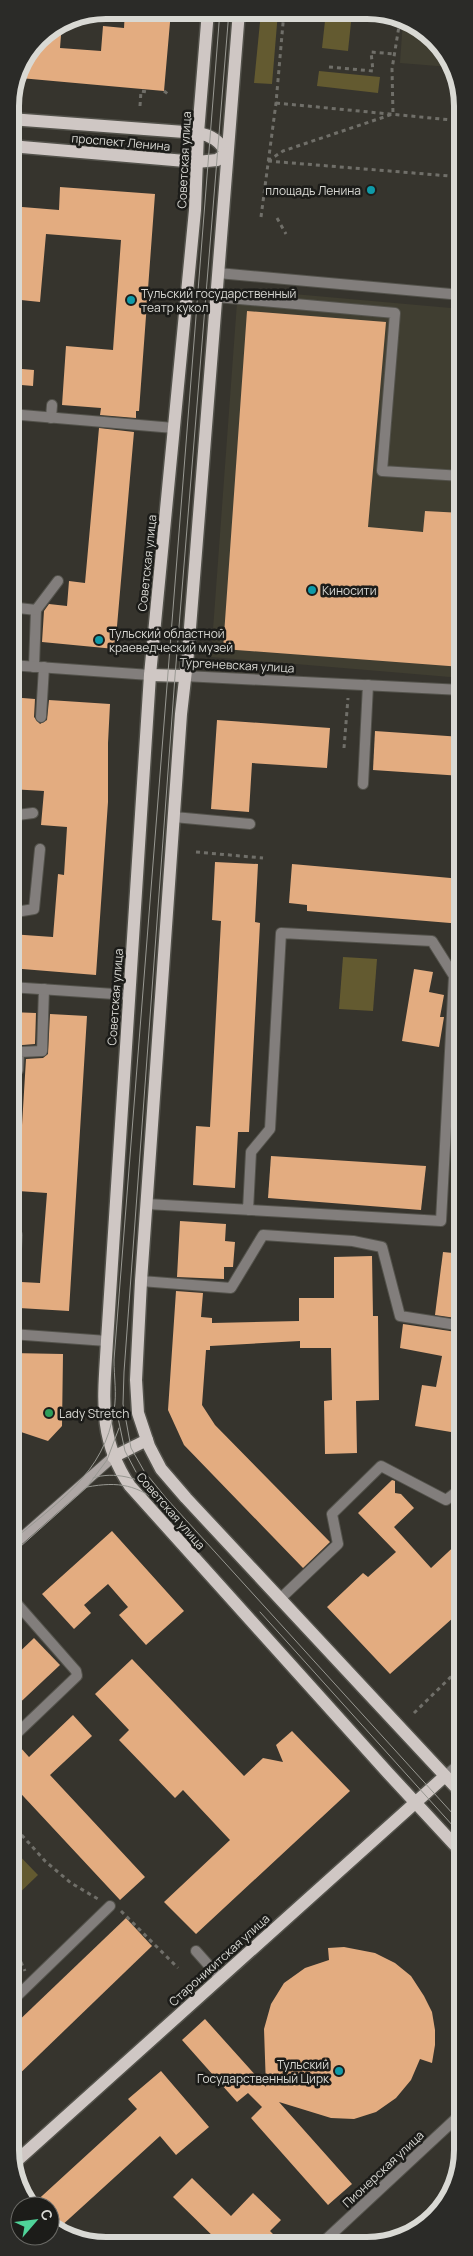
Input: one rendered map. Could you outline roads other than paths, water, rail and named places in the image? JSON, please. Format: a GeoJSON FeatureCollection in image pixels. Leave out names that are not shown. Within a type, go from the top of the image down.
{"type":"FeatureCollection","features":[{"type":"Feature","properties":{"kind":"main road","name":"Советская улица"},"geometry":{"type":"LineString","coordinates":[[207,19],[198,133],[195,210],[150,675],[103,1410],[113,1457],[130,1486],[454,1844]]}},
{"type":"Feature","properties":{"kind":"main road","name":"Советская улица"},"geometry":{"type":"LineString","coordinates":[[238,19],[217,297],[184,676],[141,1281],[136,1380],[138,1413],[147,1440],[161,1469],[454,1785]]}},
{"type":"Feature","properties":{"kind":"main road","name":"проспект Ленина"},"geometry":{"type":"LineString","coordinates":[[19,120],[198,133]]}},
{"type":"Feature","properties":{"kind":"main road"},"geometry":{"type":"LineString","coordinates":[[198,133],[210,136],[219,142],[227,153]]}},
{"type":"Feature","properties":{"kind":"main road","name":"проспект Ленина"},"geometry":{"type":"LineString","coordinates":[[19,147],[197,162],[217,160],[227,153]]}},
{"type":"Feature","properties":{"kind":"main road","name":"Тургеневская улица"},"geometry":{"type":"LineString","coordinates":[[150,675],[184,676]]}},
{"type":"Feature","properties":{"kind":"main road"},"geometry":{"type":"LineString","coordinates":[[19,1540],[113,1457],[147,1440]]}},
{"type":"Feature","properties":{"kind":"main road","name":"Староникитская улица"},"geometry":{"type":"LineString","coordinates":[[19,2159],[446,1776]]}},
{"type":"Feature","properties":{"kind":"street"},"geometry":{"type":"LineString","coordinates":[[218,273],[454,294]]}},
{"type":"Feature","properties":{"kind":"street"},"geometry":{"type":"LineString","coordinates":[[217,297],[395,313],[382,471],[454,476]]}},
{"type":"Feature","properties":{"kind":"street"},"geometry":{"type":"LineString","coordinates":[[51,418],[52,405]]}},
{"type":"Feature","properties":{"kind":"street"},"geometry":{"type":"LineString","coordinates":[[19,415],[174,428]]}},
{"type":"Feature","properties":{"kind":"street"},"geometry":{"type":"LineString","coordinates":[[41,717],[36,610],[58,581]]}},
{"type":"Feature","properties":{"kind":"street"},"geometry":{"type":"LineString","coordinates":[[19,608],[36,610]]}},
{"type":"Feature","properties":{"kind":"street","name":"Тургеневская улица"},"geometry":{"type":"LineString","coordinates":[[19,666],[150,675]]}},
{"type":"Feature","properties":{"kind":"street","name":"Тургеневская улица"},"geometry":{"type":"LineString","coordinates":[[184,676],[454,690]]}},
{"type":"Feature","properties":{"kind":"street"},"geometry":{"type":"LineString","coordinates":[[363,784],[368,685]]}},
{"type":"Feature","properties":{"kind":"street"},"geometry":{"type":"LineString","coordinates":[[19,815],[33,813]]}},
{"type":"Feature","properties":{"kind":"street"},"geometry":{"type":"LineString","coordinates":[[174,817],[250,824]]}},
{"type":"Feature","properties":{"kind":"street"},"geometry":{"type":"LineString","coordinates":[[19,911],[34,909],[40,849]]}},
{"type":"Feature","properties":{"kind":"street"},"geometry":{"type":"LineString","coordinates":[[147,1204],[248,1210],[441,1221],[454,976],[432,941],[281,933],[270,1128],[251,1152],[248,1210]]}},
{"type":"Feature","properties":{"kind":"street"},"geometry":{"type":"LineString","coordinates":[[19,988],[129,995]]}},
{"type":"Feature","properties":{"kind":"street"},"geometry":{"type":"LineString","coordinates":[[19,1052],[42,1051],[44,989]]}},
{"type":"Feature","properties":{"kind":"street"},"geometry":{"type":"LineString","coordinates":[[141,1281],[231,1288],[263,1235],[353,1241],[382,1247],[400,1316],[454,1325]]}},
{"type":"Feature","properties":{"kind":"street"},"geometry":{"type":"LineString","coordinates":[[19,1335],[107,1341]]}},
{"type":"Feature","properties":{"kind":"street"},"geometry":{"type":"LineString","coordinates":[[281,1598],[338,1544],[332,1514],[381,1466],[446,1500],[454,1494]]}},
{"type":"Feature","properties":{"kind":"street"},"geometry":{"type":"LineString","coordinates":[[19,1606],[76,1671],[77,1676],[19,1731]]}},
{"type":"Feature","properties":{"kind":"street"},"geometry":{"type":"LineString","coordinates":[[446,1776],[454,1769]]}},
{"type":"Feature","properties":{"kind":"street"},"geometry":{"type":"LineString","coordinates":[[19,1994],[110,1906]]}},
{"type":"Feature","properties":{"kind":"street"},"geometry":{"type":"LineString","coordinates":[[196,1951],[220,1978]]}},
{"type":"Feature","properties":{"kind":"street","name":"Пионерская улица"},"geometry":{"type":"LineString","coordinates":[[329,2237],[454,2120]]}},
{"type":"Feature","properties":{"kind":"tram line"},"geometry":{"type":"LineString","coordinates":[[19,1535],[61,1500],[89,1470],[109,1432],[115,1404],[114,1360],[219,19]]}},
{"type":"Feature","properties":{"kind":"tram line"},"geometry":{"type":"LineString","coordinates":[[228,19],[175,676],[123,1404],[131,1448],[144,1471],[166,1498],[454,1815]]}},
{"type":"Feature","properties":{"kind":"tram line"},"geometry":{"type":"LineString","coordinates":[[117,1413],[125,1451],[136,1472]]}},
{"type":"Feature","properties":{"kind":"tram line"},"geometry":{"type":"LineString","coordinates":[[19,1548],[87,1487],[107,1460],[119,1428]]}},
{"type":"Feature","properties":{"kind":"tram line"},"geometry":{"type":"LineString","coordinates":[[93,1478],[109,1475],[126,1477],[142,1482],[157,1490]]}},
{"type":"Feature","properties":{"kind":"tram line"},"geometry":{"type":"LineString","coordinates":[[87,1487],[109,1484],[127,1486],[145,1493],[164,1505]]}},
{"type":"Feature","properties":{"kind":"tram line"},"geometry":{"type":"LineString","coordinates":[[260,1612],[454,1827]]}},
{"type":"Feature","properties":{"kind":"place","name":"площадь Ленина"},"geometry":{"type":"Point","coordinates":[371,190]}},
{"type":"Feature","properties":{"kind":"place","name":"Тульский государственный театр кукол"},"geometry":{"type":"Point","coordinates":[131,300]}},
{"type":"Feature","properties":{"kind":"place","name":"Киносити"},"geometry":{"type":"Point","coordinates":[312,590]}},
{"type":"Feature","properties":{"kind":"place","name":"Тульский областной краеведческий музей"},"geometry":{"type":"Point","coordinates":[99,640]}},
{"type":"Feature","properties":{"kind":"place","name":"Lady Stretch"},"geometry":{"type":"Point","coordinates":[49,1413]}},
{"type":"Feature","properties":{"kind":"place","name":"Тульский Государственный Цирк"},"geometry":{"type":"Point","coordinates":[339,2071]}}]}
